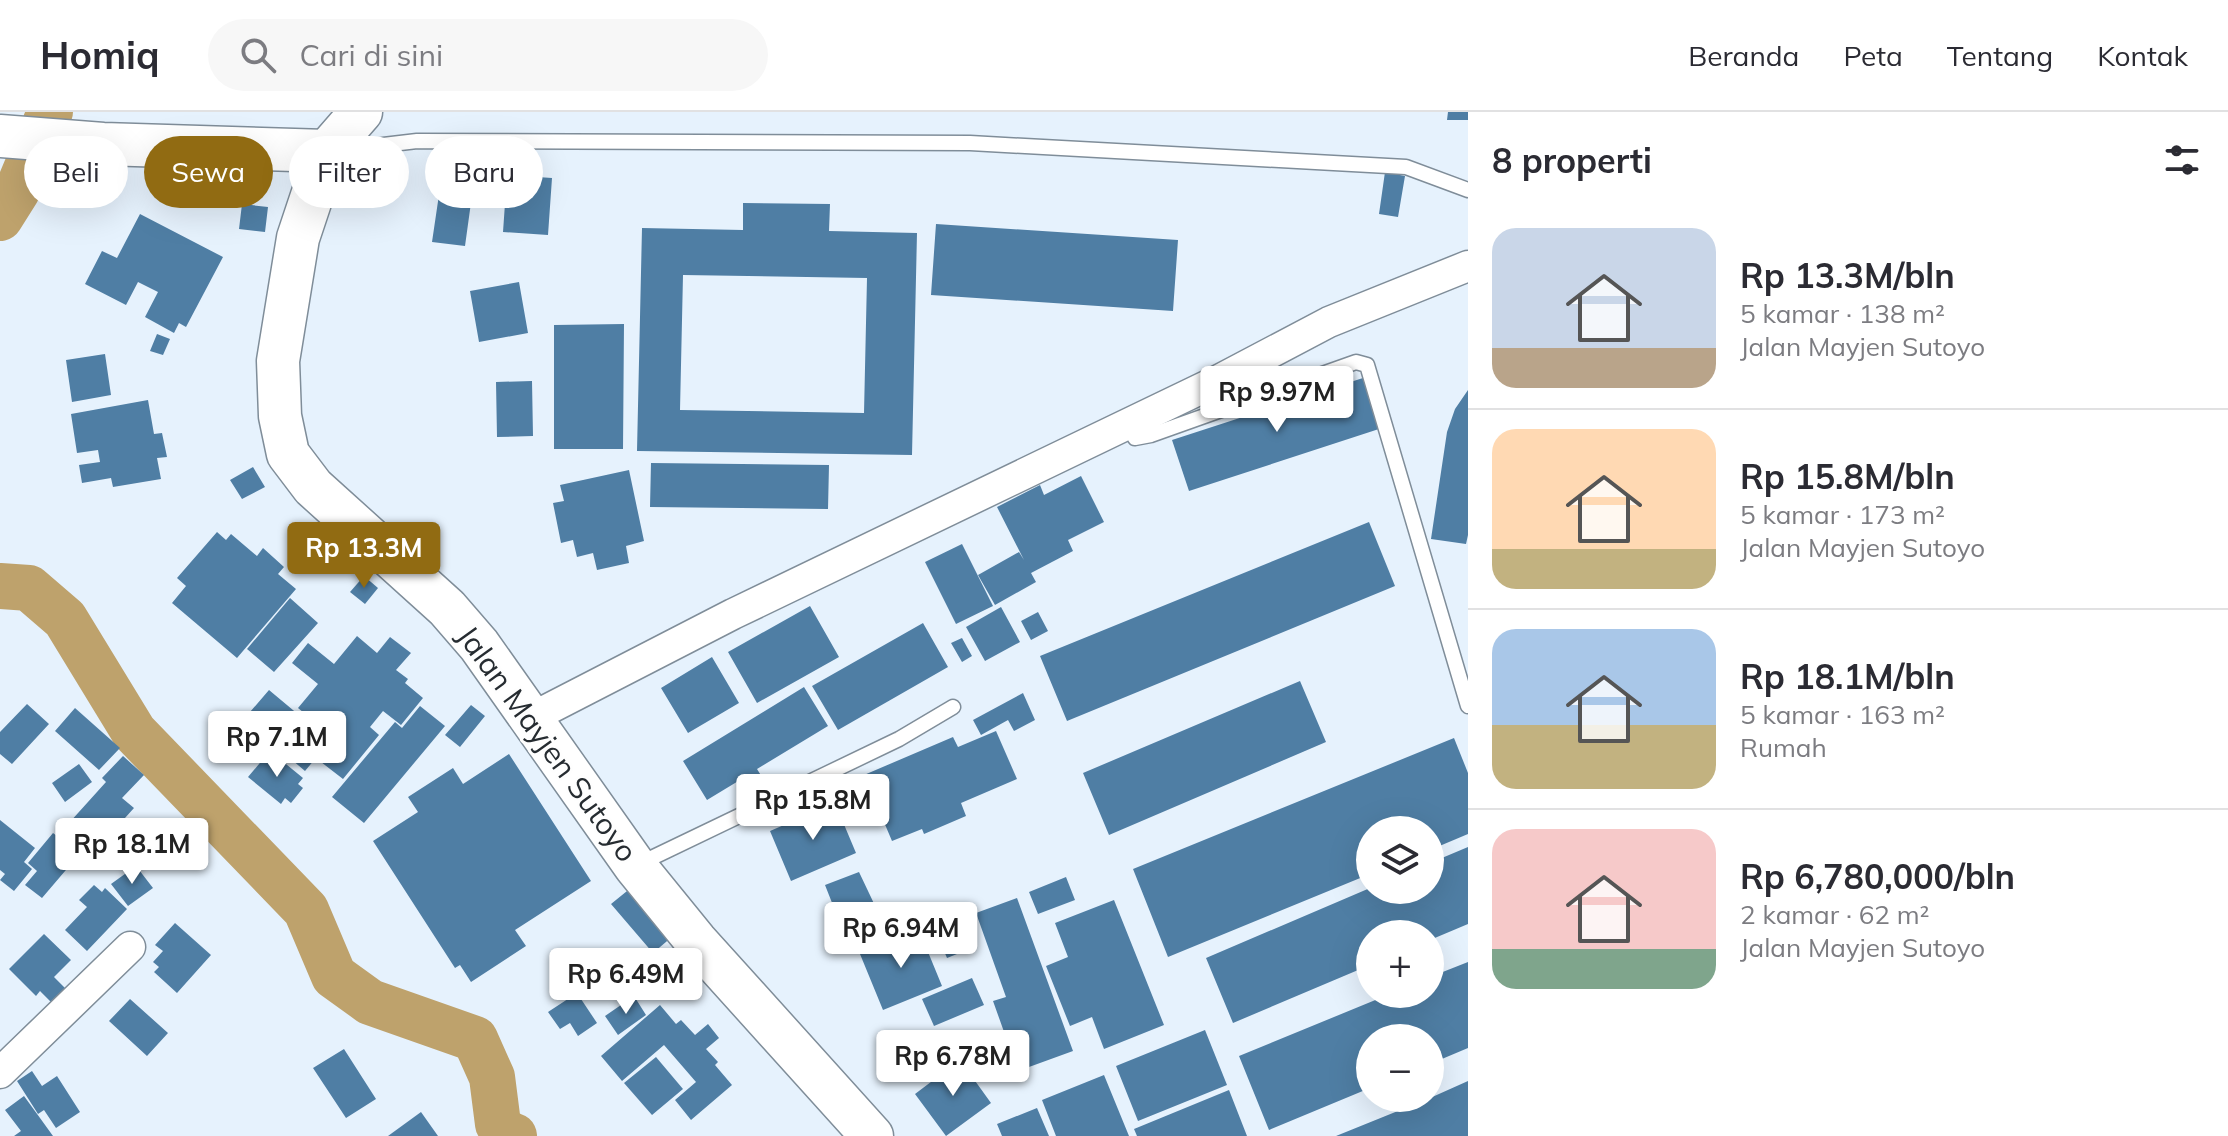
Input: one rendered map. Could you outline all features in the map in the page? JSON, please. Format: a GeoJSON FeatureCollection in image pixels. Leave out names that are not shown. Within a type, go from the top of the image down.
{"type":"FeatureCollection","features":[{"type":"Feature","properties":{"kind":"street"},"geometry":{"type":"LineString","coordinates":[[340,136],[361,112]]}},
{"type":"Feature","properties":{"kind":"street"},"geometry":{"type":"LineString","coordinates":[[0,136],[103,144],[289,150]]}},
{"type":"Feature","properties":{"kind":"street","name":"Jalan Mayjen Sutoyo"},"geometry":{"type":"LineString","coordinates":[[308,208],[298,238],[278,361],[280,416],[288,454],[313,487],[447,608],[479,645],[635,866],[696,941],[872,1136]]}},
{"type":"Feature","properties":{"kind":"street"},"geometry":{"type":"LineString","coordinates":[[531,718],[733,614],[1127,424],[1329,322],[1468,266]]}},
{"type":"Feature","properties":{"kind":"street"},"geometry":{"type":"LineString","coordinates":[[0,1073],[130,947]]}},
{"type":"Feature","properties":{"kind":"lane"},"geometry":{"type":"LineString","coordinates":[[409,142],[970,143],[1406,167],[1468,190]]}},
{"type":"Feature","properties":{"kind":"lane"},"geometry":{"type":"LineString","coordinates":[[1127,424],[1135,438],[1151,435],[1356,362],[1367,365],[1468,706]]}},
{"type":"Feature","properties":{"kind":"lane"},"geometry":{"type":"LineString","coordinates":[[635,866],[899,739],[953,707]]}},
{"type":"Feature","properties":{"kind":"building"},"geometry":{"type":"Polygon","coordinates":[[[1448,112],[1468,112],[1468,120],[1447,120],[1448,112]]]}},
{"type":"Feature","properties":{"kind":"building"},"geometry":{"type":"Polygon","coordinates":[[[1385,172],[1405,176],[1398,217],[1379,214],[1385,172]]]}},
{"type":"Feature","properties":{"kind":"building"},"geometry":{"type":"Polygon","coordinates":[[[543,177],[552,178],[548,235],[503,232],[505,208],[543,208],[543,177]]]}},
{"type":"Feature","properties":{"kind":"building"},"geometry":{"type":"Polygon","coordinates":[[[743,203],[830,204],[829,231],[917,233],[912,455],[637,451],[642,228],[743,230],[743,203]],[[683,275],[680,410],[864,413],[867,278],[683,275]]]}},
{"type":"Feature","properties":{"kind":"building"},"geometry":{"type":"Polygon","coordinates":[[[242,208],[268,208],[265,232],[239,229],[242,208]]]}},
{"type":"Feature","properties":{"kind":"building"},"geometry":{"type":"Polygon","coordinates":[[[437,208],[470,208],[465,246],[432,242],[437,208]]]}},
{"type":"Feature","properties":{"kind":"building"},"geometry":{"type":"Polygon","coordinates":[[[140,214],[223,257],[186,327],[179,323],[174,333],[145,317],[158,292],[138,282],[126,305],[85,284],[102,251],[117,258],[140,214]]]}},
{"type":"Feature","properties":{"kind":"building"},"geometry":{"type":"Polygon","coordinates":[[[936,224],[1178,240],[1173,311],[931,295],[936,224]]]}},
{"type":"Feature","properties":{"kind":"building"},"geometry":{"type":"Polygon","coordinates":[[[519,282],[528,333],[479,342],[470,291],[519,282]]]}},
{"type":"Feature","properties":{"kind":"building"},"geometry":{"type":"Polygon","coordinates":[[[624,324],[623,449],[554,449],[554,325],[624,324]]]}},
{"type":"Feature","properties":{"kind":"building"},"geometry":{"type":"Polygon","coordinates":[[[157,334],[170,339],[163,355],[150,351],[157,334]]]}},
{"type":"Feature","properties":{"kind":"building"},"geometry":{"type":"Polygon","coordinates":[[[105,354],[111,395],[72,402],[66,360],[105,354]]]}},
{"type":"Feature","properties":{"kind":"building"},"geometry":{"type":"Polygon","coordinates":[[[1366,377],[1382,428],[1189,491],[1172,440],[1366,377]]]}},
{"type":"Feature","properties":{"kind":"building"},"geometry":{"type":"Polygon","coordinates":[[[532,381],[533,436],[497,437],[496,382],[532,381]]]}},
{"type":"Feature","properties":{"kind":"building"},"geometry":{"type":"Polygon","coordinates":[[[1468,390],[1466,544],[1431,539],[1447,432],[1455,409],[1468,390]]]}},
{"type":"Feature","properties":{"kind":"building"},"geometry":{"type":"Polygon","coordinates":[[[148,400],[154,434],[162,433],[167,457],[157,458],[161,479],[113,487],[111,478],[82,483],[79,465],[100,462],[98,450],[77,453],[71,414],[148,400]]]}},
{"type":"Feature","properties":{"kind":"building"},"geometry":{"type":"Polygon","coordinates":[[[651,463],[829,465],[828,509],[650,507],[651,463]]]}},
{"type":"Feature","properties":{"kind":"building"},"geometry":{"type":"Polygon","coordinates":[[[253,467],[265,487],[242,499],[230,480],[253,467]]]}},
{"type":"Feature","properties":{"kind":"building"},"geometry":{"type":"Polygon","coordinates":[[[629,470],[644,541],[626,546],[629,563],[597,570],[593,553],[577,557],[573,540],[561,543],[553,503],[564,501],[560,485],[629,470]]]}},
{"type":"Feature","properties":{"kind":"building"},"geometry":{"type":"Polygon","coordinates":[[[1081,476],[1104,522],[1068,540],[1073,551],[1031,573],[1036,582],[995,605],[978,575],[1019,552],[1024,560],[997,507],[1040,485],[1044,495],[1081,476]]]}},
{"type":"Feature","properties":{"kind":"building"},"geometry":{"type":"Polygon","coordinates":[[[1369,522],[1395,586],[1067,721],[1040,656],[1369,522]]]}},
{"type":"Feature","properties":{"kind":"building"},"geometry":{"type":"Polygon","coordinates":[[[217,532],[226,540],[231,534],[257,556],[263,548],[284,567],[278,574],[296,589],[237,658],[172,603],[186,586],[177,578],[217,532]]]}},
{"type":"Feature","properties":{"kind":"building"},"geometry":{"type":"Polygon","coordinates":[[[962,544],[993,606],[956,624],[925,562],[962,544]]]}},
{"type":"Feature","properties":{"kind":"building"},"geometry":{"type":"Polygon","coordinates":[[[364,576],[378,588],[365,604],[350,592],[364,576]]]}},
{"type":"Feature","properties":{"kind":"building"},"geometry":{"type":"Polygon","coordinates":[[[290,598],[318,623],[274,672],[247,649],[290,598]]]}},
{"type":"Feature","properties":{"kind":"building"},"geometry":{"type":"Polygon","coordinates":[[[810,606],[839,657],[757,703],[728,652],[810,606]]]}},
{"type":"Feature","properties":{"kind":"building"},"geometry":{"type":"Polygon","coordinates":[[[1001,607],[1020,642],[985,661],[966,627],[1001,607]]]}},
{"type":"Feature","properties":{"kind":"building"},"geometry":{"type":"Polygon","coordinates":[[[1038,612],[1048,631],[1031,640],[1021,621],[1038,612]]]}},
{"type":"Feature","properties":{"kind":"building"},"geometry":{"type":"Polygon","coordinates":[[[923,623],[948,667],[838,730],[812,686],[923,623]]]}},
{"type":"Feature","properties":{"kind":"building"},"geometry":{"type":"Polygon","coordinates":[[[357,636],[377,653],[390,637],[411,653],[396,670],[408,679],[405,683],[423,698],[401,725],[383,711],[370,727],[379,735],[343,779],[321,762],[338,741],[298,708],[318,684],[292,663],[308,643],[334,664],[357,636]]]}},
{"type":"Feature","properties":{"kind":"building"},"geometry":{"type":"Polygon","coordinates":[[[962,638],[972,656],[962,662],[951,643],[962,638]]]}},
{"type":"Feature","properties":{"kind":"building"},"geometry":{"type":"Polygon","coordinates":[[[712,657],[739,703],[688,733],[661,688],[712,657]]]}},
{"type":"Feature","properties":{"kind":"building"},"geometry":{"type":"Polygon","coordinates":[[[1300,681],[1326,742],[1109,835],[1083,773],[1300,681]]]}},
{"type":"Feature","properties":{"kind":"building"},"geometry":{"type":"Polygon","coordinates":[[[804,687],[828,726],[757,769],[767,785],[750,796],[740,780],[707,800],[683,761],[804,687]]]}},
{"type":"Feature","properties":{"kind":"building"},"geometry":{"type":"Polygon","coordinates":[[[269,690],[330,741],[305,771],[244,719],[269,690]]]}},
{"type":"Feature","properties":{"kind":"building"},"geometry":{"type":"Polygon","coordinates":[[[1023,693],[1035,720],[1014,731],[1008,720],[981,735],[973,720],[1023,693]]]}},
{"type":"Feature","properties":{"kind":"building"},"geometry":{"type":"Polygon","coordinates":[[[27,704],[49,724],[12,764],[0,754],[0,732],[27,704]]]}},
{"type":"Feature","properties":{"kind":"building"},"geometry":{"type":"Polygon","coordinates":[[[471,705],[485,716],[460,747],[445,735],[471,705]]]}},
{"type":"Feature","properties":{"kind":"building"},"geometry":{"type":"Polygon","coordinates":[[[420,706],[445,726],[364,823],[332,797],[395,722],[402,728],[420,706]]]}},
{"type":"Feature","properties":{"kind":"building"},"geometry":{"type":"Polygon","coordinates":[[[75,708],[120,748],[99,770],[55,731],[75,708]]]}},
{"type":"Feature","properties":{"kind":"building"},"geometry":{"type":"Polygon","coordinates":[[[996,731],[1017,779],[961,803],[966,816],[924,834],[922,829],[892,841],[864,775],[953,737],[958,747],[996,731]]]}},
{"type":"Feature","properties":{"kind":"building"},"geometry":{"type":"Polygon","coordinates":[[[1454,738],[1468,773],[1468,834],[1444,844],[1444,816],[1356,816],[1356,880],[1168,957],[1133,869],[1454,738]]]}},
{"type":"Feature","properties":{"kind":"building"},"geometry":{"type":"Polygon","coordinates":[[[270,751],[303,778],[298,784],[303,788],[291,803],[285,798],[281,804],[248,777],[270,751]]]}},
{"type":"Feature","properties":{"kind":"building"},"geometry":{"type":"Polygon","coordinates":[[[509,754],[591,881],[515,930],[526,946],[471,982],[460,965],[455,968],[373,841],[418,812],[408,797],[453,768],[463,784],[509,754]]]}},
{"type":"Feature","properties":{"kind":"building"},"geometry":{"type":"Polygon","coordinates":[[[123,756],[144,775],[122,798],[134,808],[97,849],[69,823],[106,782],[102,778],[123,756]]]}},
{"type":"Feature","properties":{"kind":"building"},"geometry":{"type":"Polygon","coordinates":[[[79,764],[92,782],[65,802],[52,783],[79,764]]]}},
{"type":"Feature","properties":{"kind":"building"},"geometry":{"type":"Polygon","coordinates":[[[835,803],[856,853],[791,881],[770,831],[835,803]]]}},
{"type":"Feature","properties":{"kind":"building"},"geometry":{"type":"Polygon","coordinates":[[[0,820],[35,848],[24,862],[32,869],[14,891],[0,880],[5,874],[0,870],[0,820]]]}},
{"type":"Feature","properties":{"kind":"building"},"geometry":{"type":"Polygon","coordinates":[[[53,833],[62,840],[66,836],[83,850],[42,898],[25,885],[37,871],[28,863],[53,833]]]}},
{"type":"Feature","properties":{"kind":"building"},"geometry":{"type":"Polygon","coordinates":[[[1468,847],[1468,924],[1444,934],[1444,920],[1356,920],[1356,971],[1233,1023],[1206,958],[1356,894],[1356,904],[1444,904],[1444,857],[1468,847]]]}},
{"type":"Feature","properties":{"kind":"building"},"geometry":{"type":"Polygon","coordinates":[[[136,866],[153,888],[128,906],[111,884],[136,866]]]}},
{"type":"Feature","properties":{"kind":"building"},"geometry":{"type":"Polygon","coordinates":[[[859,872],[887,931],[849,946],[825,885],[859,872]]]}},
{"type":"Feature","properties":{"kind":"building"},"geometry":{"type":"Polygon","coordinates":[[[1066,877],[1075,900],[1038,914],[1029,892],[1066,877]]]}},
{"type":"Feature","properties":{"kind":"building"},"geometry":{"type":"Polygon","coordinates":[[[94,885],[102,892],[105,888],[127,909],[87,951],[65,930],[87,907],[79,900],[94,885]]]}},
{"type":"Feature","properties":{"kind":"building"},"geometry":{"type":"Polygon","coordinates":[[[632,887],[673,936],[653,953],[611,904],[632,887]]]}},
{"type":"Feature","properties":{"kind":"building"},"geometry":{"type":"Polygon","coordinates":[[[1017,898],[1073,1051],[1018,1071],[993,1001],[1006,997],[976,913],[1017,898]]]}},
{"type":"Feature","properties":{"kind":"building"},"geometry":{"type":"Polygon","coordinates":[[[1114,900],[1164,1025],[1104,1049],[1092,1017],[1070,1026],[1046,966],[1068,957],[1055,923],[1114,900]]]}},
{"type":"Feature","properties":{"kind":"building"},"geometry":{"type":"Polygon","coordinates":[[[955,922],[967,950],[947,958],[935,930],[955,922]]]}},
{"type":"Feature","properties":{"kind":"building"},"geometry":{"type":"Polygon","coordinates":[[[175,923],[211,955],[177,993],[154,972],[159,967],[153,962],[163,951],[155,945],[175,923]]]}},
{"type":"Feature","properties":{"kind":"building"},"geometry":{"type":"Polygon","coordinates":[[[919,930],[942,986],[883,1010],[860,954],[919,930]]]}},
{"type":"Feature","properties":{"kind":"building"},"geometry":{"type":"Polygon","coordinates":[[[44,934],[71,960],[54,977],[65,988],[51,1002],[40,991],[36,996],[9,969],[44,934]]]}},
{"type":"Feature","properties":{"kind":"building"},"geometry":{"type":"Polygon","coordinates":[[[651,954],[660,966],[626,992],[617,981],[651,954]]]}},
{"type":"Feature","properties":{"kind":"building"},"geometry":{"type":"Polygon","coordinates":[[[1468,962],[1468,1048],[1444,1058],[1444,1024],[1356,1024],[1356,1094],[1269,1130],[1239,1056],[1356,1008],[1444,1008],[1444,971],[1468,962]]]}},
{"type":"Feature","properties":{"kind":"building"},"geometry":{"type":"Polygon","coordinates":[[[972,978],[984,1005],[934,1026],[922,999],[972,978]]]}},
{"type":"Feature","properties":{"kind":"building"},"geometry":{"type":"Polygon","coordinates":[[[577,993],[597,1023],[578,1036],[570,1023],[560,1029],[548,1012],[577,993]]]}},
{"type":"Feature","properties":{"kind":"building"},"geometry":{"type":"Polygon","coordinates":[[[634,996],[646,1015],[618,1035],[605,1016],[634,996]]]}},
{"type":"Feature","properties":{"kind":"building"},"geometry":{"type":"Polygon","coordinates":[[[130,999],[168,1033],[147,1056],[109,1021],[130,999]]]}},
{"type":"Feature","properties":{"kind":"building"},"geometry":{"type":"Polygon","coordinates":[[[660,1005],[676,1024],[681,1020],[695,1035],[708,1024],[719,1038],[706,1049],[732,1085],[691,1120],[675,1100],[696,1082],[664,1045],[622,1081],[601,1056],[660,1005]]]}},
{"type":"Feature","properties":{"kind":"building"},"geometry":{"type":"Polygon","coordinates":[[[1205,1030],[1227,1085],[1138,1121],[1116,1066],[1205,1030]]]}},
{"type":"Feature","properties":{"kind":"building"},"geometry":{"type":"Polygon","coordinates":[[[344,1049],[376,1099],[346,1118],[313,1068],[344,1049]]]}},
{"type":"Feature","properties":{"kind":"building"},"geometry":{"type":"Polygon","coordinates":[[[656,1057],[683,1089],[652,1115],[624,1083],[656,1057]]]}},
{"type":"Feature","properties":{"kind":"building"},"geometry":{"type":"Polygon","coordinates":[[[960,1060],[991,1103],[946,1136],[915,1094],[960,1060]]]}},
{"type":"Feature","properties":{"kind":"building"},"geometry":{"type":"Polygon","coordinates":[[[32,1071],[42,1086],[57,1076],[80,1112],[56,1128],[44,1110],[38,1114],[17,1081],[32,1071]]]}},
{"type":"Feature","properties":{"kind":"building"},"geometry":{"type":"Polygon","coordinates":[[[1104,1075],[1129,1136],[1056,1136],[1042,1100],[1104,1075]]]}},
{"type":"Feature","properties":{"kind":"building"},"geometry":{"type":"Polygon","coordinates":[[[1468,1081],[1468,1136],[1336,1136],[1395,1112],[1444,1112],[1444,1092],[1468,1081]]]}},
{"type":"Feature","properties":{"kind":"building"},"geometry":{"type":"Polygon","coordinates":[[[1229,1090],[1247,1136],[1137,1136],[1134,1129],[1229,1090]]]}},
{"type":"Feature","properties":{"kind":"building"},"geometry":{"type":"Polygon","coordinates":[[[24,1096],[53,1136],[14,1136],[21,1131],[5,1110],[24,1096]]]}},
{"type":"Feature","properties":{"kind":"building"},"geometry":{"type":"Polygon","coordinates":[[[1037,1108],[1049,1136],[1002,1136],[997,1124],[1037,1108]]]}},
{"type":"Feature","properties":{"kind":"building"},"geometry":{"type":"Polygon","coordinates":[[[421,1112],[438,1136],[388,1136],[421,1112]]]}},
{"type":"Feature","properties":{"kind":"waterway"},"geometry":{"type":"LineString","coordinates":[[0,218],[17,191],[50,112]]}},
{"type":"Feature","properties":{"kind":"waterway"},"geometry":{"type":"LineString","coordinates":[[0,586],[29,588],[65,619],[134,732],[306,910],[334,976],[370,1002],[475,1039],[492,1077],[498,1124],[514,1136]]}}]}
